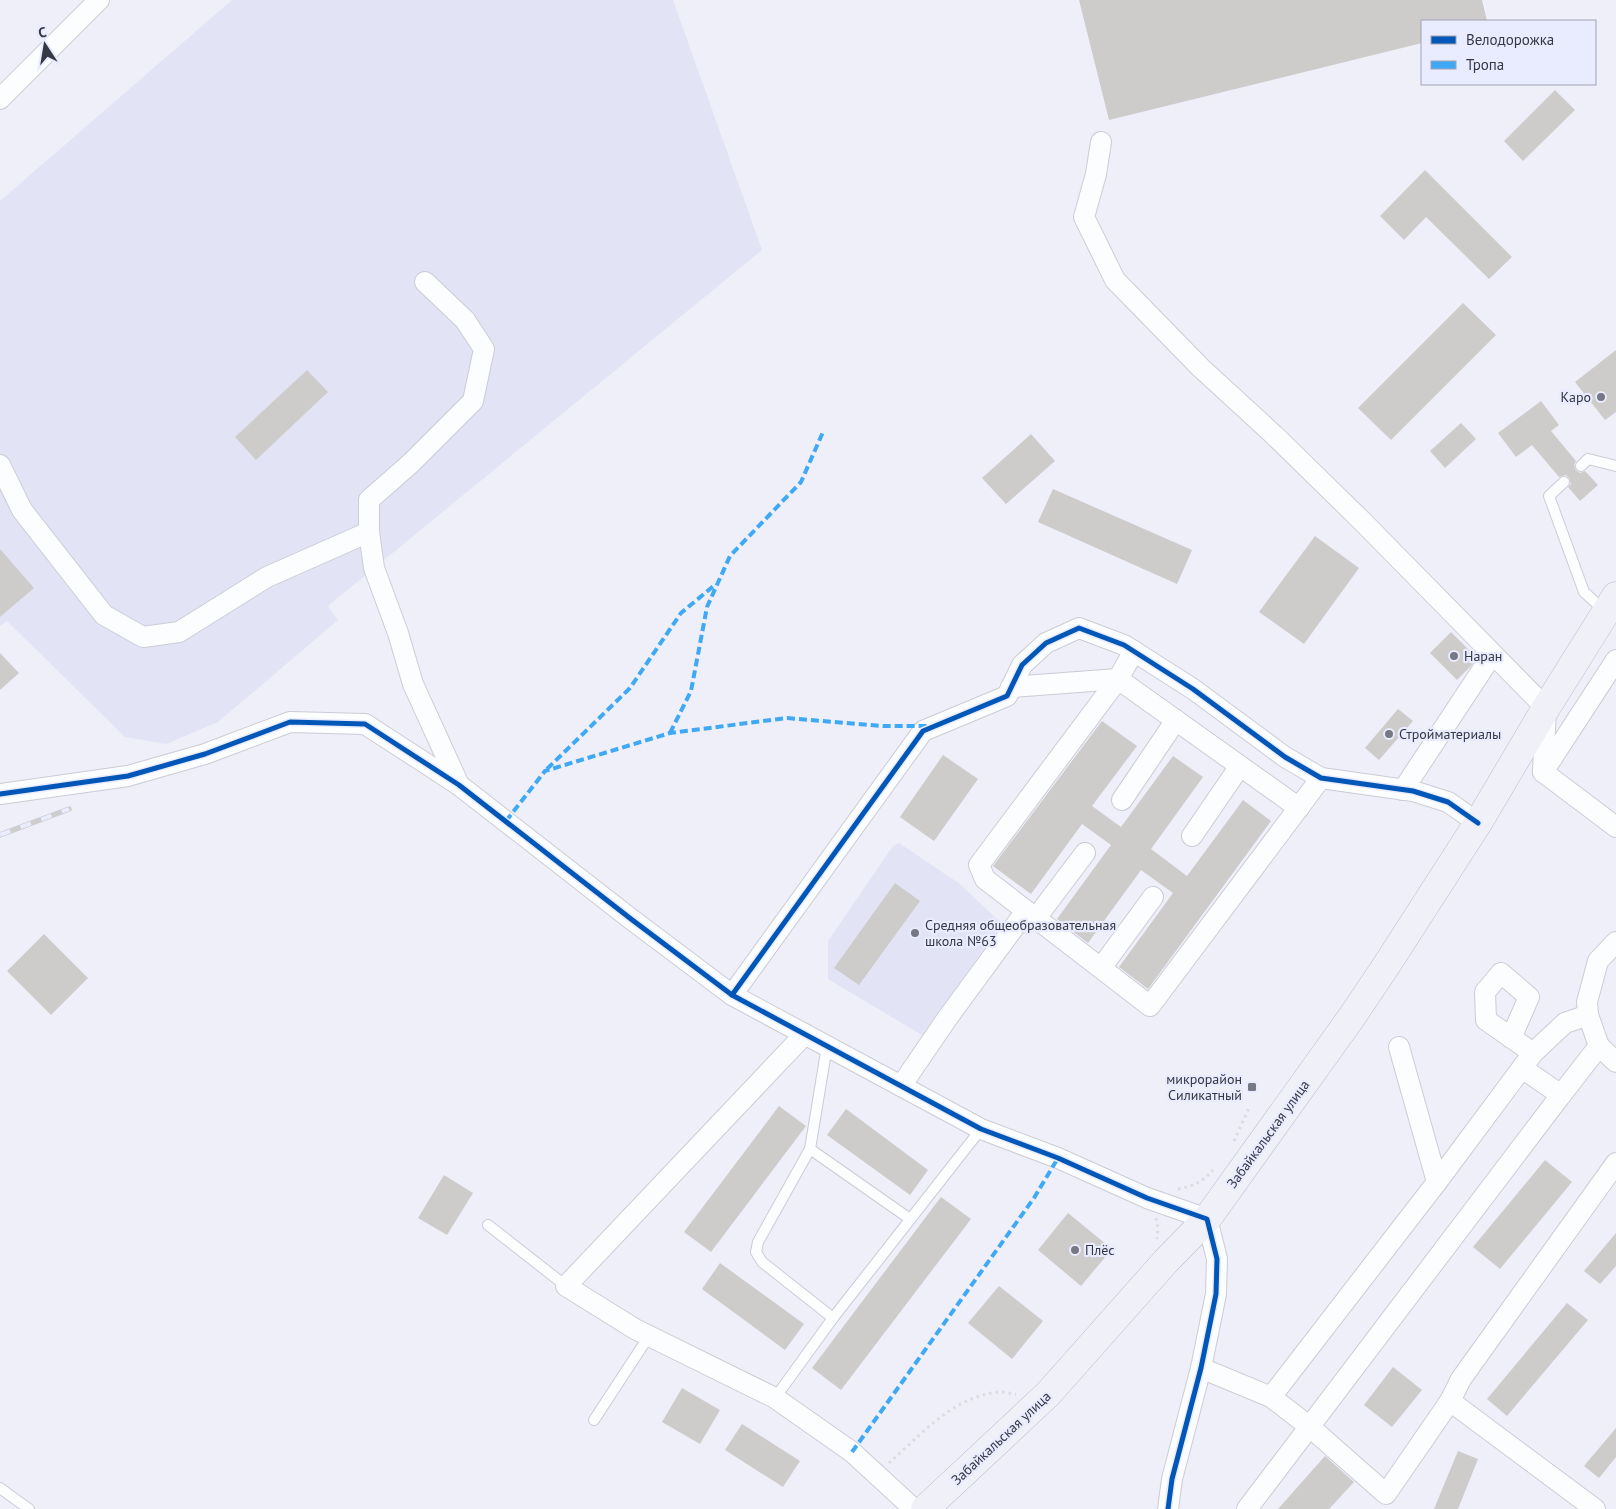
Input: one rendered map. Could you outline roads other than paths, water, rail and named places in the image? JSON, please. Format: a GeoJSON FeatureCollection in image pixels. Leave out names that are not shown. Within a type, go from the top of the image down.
{"type":"FeatureCollection","features":[{"type":"Feature","properties":{"kind":"main road","name":"Забайкальская улица"},"geometry":{"type":"LineString","coordinates":[[925,1509],[1048,1394],[1166,1262],[1207,1220],[1356,1011],[1478,824],[1546,708],[1611,604]]}},
{"type":"Feature","properties":{"kind":"street"},"geometry":{"type":"LineString","coordinates":[[0,99],[99,0]]}},
{"type":"Feature","properties":{"kind":"street"},"geometry":{"type":"LineString","coordinates":[[1101,142],[1096,174],[1084,217],[1115,280],[1201,368],[1274,435],[1362,521],[1546,708],[1543,772]]}},
{"type":"Feature","properties":{"kind":"street"},"geometry":{"type":"LineString","coordinates":[[425,282],[465,320],[484,350],[473,401],[411,463],[369,500],[369,532],[374,568],[398,633],[413,684],[459,785]]}},
{"type":"Feature","properties":{"kind":"street"},"geometry":{"type":"LineString","coordinates":[[0,465],[22,510],[104,615],[143,637],[179,632],[267,577],[369,532]]}},
{"type":"Feature","properties":{"kind":"street"},"geometry":{"type":"LineString","coordinates":[[732,995],[923,731],[1008,696],[1022,665],[1046,643],[1079,628],[1124,645],[1134,651],[1193,688],[1285,757],[1321,778],[1413,791],[1448,802],[1478,824]]}},
{"type":"Feature","properties":{"kind":"street"},"geometry":{"type":"LineString","coordinates":[[1134,651],[1118,679],[979,865],[985,880],[1150,1006],[1321,778]]}},
{"type":"Feature","properties":{"kind":"street"},"geometry":{"type":"LineString","coordinates":[[1403,790],[1492,655]]}},
{"type":"Feature","properties":{"kind":"street"},"geometry":{"type":"LineString","coordinates":[[1543,772],[1616,660]]}},
{"type":"Feature","properties":{"kind":"street"},"geometry":{"type":"LineString","coordinates":[[1011,687],[1118,679],[1299,808]]}},
{"type":"Feature","properties":{"kind":"street"},"geometry":{"type":"LineString","coordinates":[[1122,800],[1176,720]]}},
{"type":"Feature","properties":{"kind":"street"},"geometry":{"type":"LineString","coordinates":[[0,794],[128,776],[205,754],[290,722],[365,724],[459,785],[732,995],[981,1129],[1058,1158],[1147,1198],[1207,1220],[1216,1259],[1216,1294],[1201,1368],[1172,1479],[1168,1509]]}},
{"type":"Feature","properties":{"kind":"street"},"geometry":{"type":"LineString","coordinates":[[1192,836],[1240,766]]}},
{"type":"Feature","properties":{"kind":"street"},"geometry":{"type":"LineString","coordinates":[[1543,772],[1616,827]]}},
{"type":"Feature","properties":{"kind":"street"},"geometry":{"type":"LineString","coordinates":[[901,1086],[946,1020],[1031,915],[1085,853]]}},
{"type":"Feature","properties":{"kind":"street"},"geometry":{"type":"LineString","coordinates":[[1101,968],[1153,897]]}},
{"type":"Feature","properties":{"kind":"street"},"geometry":{"type":"LineString","coordinates":[[1616,942],[1598,961],[1587,1002],[1588,1015],[1599,1046],[1616,1062]]}},
{"type":"Feature","properties":{"kind":"street"},"geometry":{"type":"LineString","coordinates":[[1271,1397],[1437,1182],[1527,1060],[1565,1023],[1588,1015]]}},
{"type":"Feature","properties":{"kind":"street"},"geometry":{"type":"LineString","coordinates":[[805,1034],[566,1286],[635,1329],[775,1398],[852,1452],[914,1509]]}},
{"type":"Feature","properties":{"kind":"street"},"geometry":{"type":"LineString","coordinates":[[1511,1038],[1527,1060],[1561,1094]]}},
{"type":"Feature","properties":{"kind":"street"},"geometry":{"type":"LineString","coordinates":[[1399,1046],[1437,1182]]}},
{"type":"Feature","properties":{"kind":"street"},"geometry":{"type":"LineString","coordinates":[[1247,1509],[1599,1046]]}},
{"type":"Feature","properties":{"kind":"street"},"geometry":{"type":"LineString","coordinates":[[1201,1368],[1271,1397],[1310,1427],[1381,1502],[1450,1401],[1461,1379],[1616,1163]]}},
{"type":"Feature","properties":{"kind":"street"},"geometry":{"type":"LineString","coordinates":[[1450,1401],[1595,1509]]}},
{"type":"Feature","properties":{"kind":"lane"},"geometry":{"type":"LineString","coordinates":[[1581,466],[1588,459],[1616,466]]}},
{"type":"Feature","properties":{"kind":"lane"},"geometry":{"type":"LineString","coordinates":[[1564,482],[1549,496],[1584,592],[1611,604]]}},
{"type":"Feature","properties":{"kind":"lane"},"geometry":{"type":"LineString","coordinates":[[827,1046],[810,1149],[758,1242],[756,1252],[762,1262],[833,1318]]}},
{"type":"Feature","properties":{"kind":"lane"},"geometry":{"type":"LineString","coordinates":[[775,1398],[833,1318],[981,1129]]}},
{"type":"Feature","properties":{"kind":"lane"},"geometry":{"type":"LineString","coordinates":[[810,1149],[910,1219]]}},
{"type":"Feature","properties":{"kind":"lane"},"geometry":{"type":"LineString","coordinates":[[488,1225],[566,1286]]}},
{"type":"Feature","properties":{"kind":"lane"},"geometry":{"type":"LineString","coordinates":[[594,1420],[649,1336]]}},
{"type":"Feature","properties":{"kind":"lane"},"geometry":{"type":"LineString","coordinates":[[0,1488],[29,1509]]}},
{"type":"Feature","properties":{"kind":"railway"},"geometry":{"type":"LineString","coordinates":[[0,835],[69,809]]}},
{"type":"Feature","properties":{"kind":"place","name":"Каро"},"geometry":{"type":"Point","coordinates":[1601,397]}},
{"type":"Feature","properties":{"kind":"place","name":"Наран"},"geometry":{"type":"Point","coordinates":[1454,656]}},
{"type":"Feature","properties":{"kind":"place","name":"Стройматериалы"},"geometry":{"type":"Point","coordinates":[1389,734]}},
{"type":"Feature","properties":{"kind":"place","name":"Средняя общеобразовательная школа №63"},"geometry":{"type":"Point","coordinates":[915,933]}},
{"type":"Feature","properties":{"kind":"place","name":"микрорайон Силикатный"},"geometry":{"type":"Point","coordinates":[1252,1087]}},
{"type":"Feature","properties":{"kind":"place","name":"Плёс"},"geometry":{"type":"Point","coordinates":[1075,1250]}}]}
